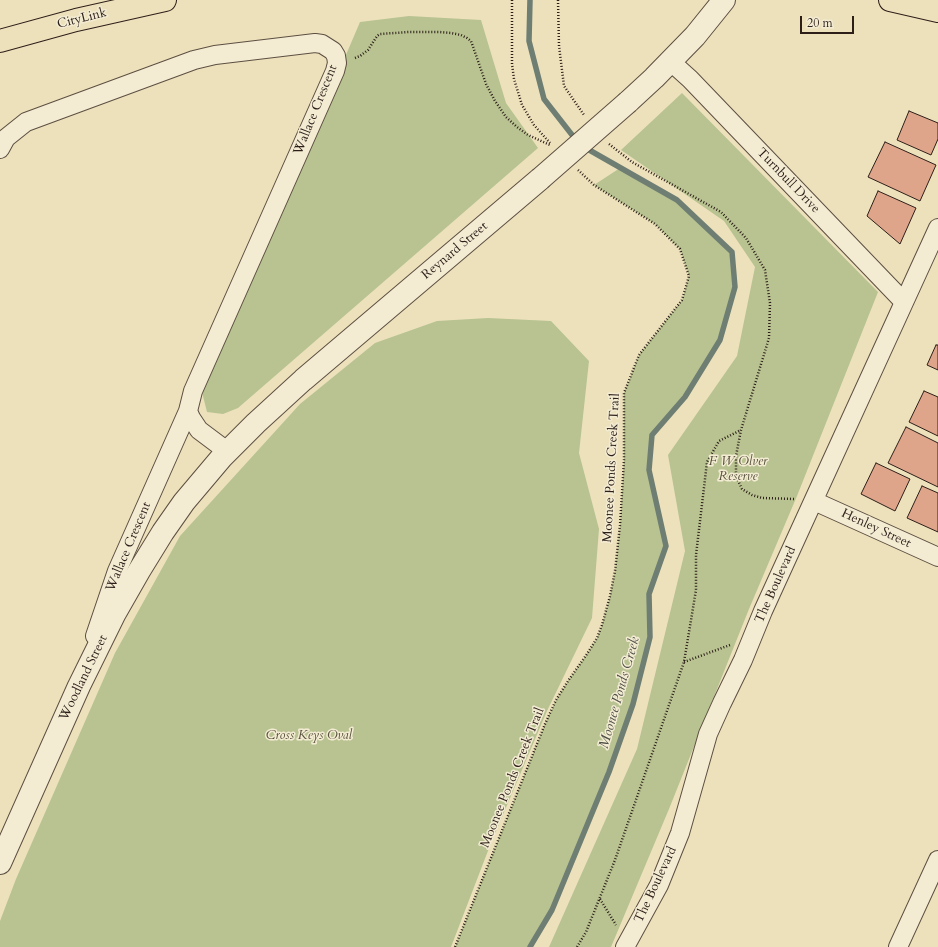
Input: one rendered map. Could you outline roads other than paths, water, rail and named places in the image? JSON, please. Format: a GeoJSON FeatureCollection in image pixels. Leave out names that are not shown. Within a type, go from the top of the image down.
{"type":"FeatureCollection","features":[{"type":"Feature","properties":{"kind":"highway","name":"CityLink"},"geometry":{"type":"LineString","coordinates":[[0,41],[76,20],[165,0]]}},
{"type":"Feature","properties":{"kind":"highway"},"geometry":{"type":"LineString","coordinates":[[890,0],[938,11]]}},
{"type":"Feature","properties":{"kind":"street","name":"Reynard Street"},"geometry":{"type":"LineString","coordinates":[[184,502],[227,451],[303,380],[540,179],[654,78],[695,36],[724,0]]}},
{"type":"Feature","properties":{"kind":"street","name":"Wallace Crescent"},"geometry":{"type":"LineString","coordinates":[[0,149],[6,138],[26,122],[194,60],[215,55],[315,43],[322,44],[327,47],[333,51],[336,56],[337,63],[335,71],[193,391],[188,411],[117,571],[79,686]]}},
{"type":"Feature","properties":{"kind":"street","name":"Turnbull Drive"},"geometry":{"type":"LineString","coordinates":[[670,61],[690,79],[904,302]]}},
{"type":"Feature","properties":{"kind":"street","name":"The Boulevard"},"geometry":{"type":"LineString","coordinates":[[625,947],[659,884],[680,833],[708,734],[743,660],[763,612],[938,228]]}},
{"type":"Feature","properties":{"kind":"street"},"geometry":{"type":"LineString","coordinates":[[188,411],[199,430],[227,451]]}},
{"type":"Feature","properties":{"kind":"street","name":"Henley Street"},"geometry":{"type":"LineString","coordinates":[[814,501],[938,557]]}},
{"type":"Feature","properties":{"kind":"street","name":"Woodland Street"},"geometry":{"type":"LineString","coordinates":[[0,862],[79,686],[115,613],[163,532],[184,502]]}},
{"type":"Feature","properties":{"kind":"street"},"geometry":{"type":"LineString","coordinates":[[898,947],[938,860]]}},
{"type":"Feature","properties":{"kind":"waterway","name":"Moonee Ponds Creek"},"geometry":{"type":"LineString","coordinates":[[530,0],[529,41],[544,99],[576,140]]}},
{"type":"Feature","properties":{"kind":"waterway","name":"Moonee Ponds Creek"},"geometry":{"type":"LineString","coordinates":[[530,947],[552,910],[609,772],[633,704],[650,637],[649,594],[666,546],[649,470],[652,435],[685,397],[720,340],[735,287],[732,252],[677,200],[584,147]]}},
{"type":"Feature","properties":{"kind":"park label","name":"F W Olver Reserve"},"geometry":{"type":"Point","coordinates":[738,470]}},
{"type":"Feature","properties":{"kind":"park label","name":"Cross Keys Oval"},"geometry":{"type":"Point","coordinates":[309,736]}}]}
